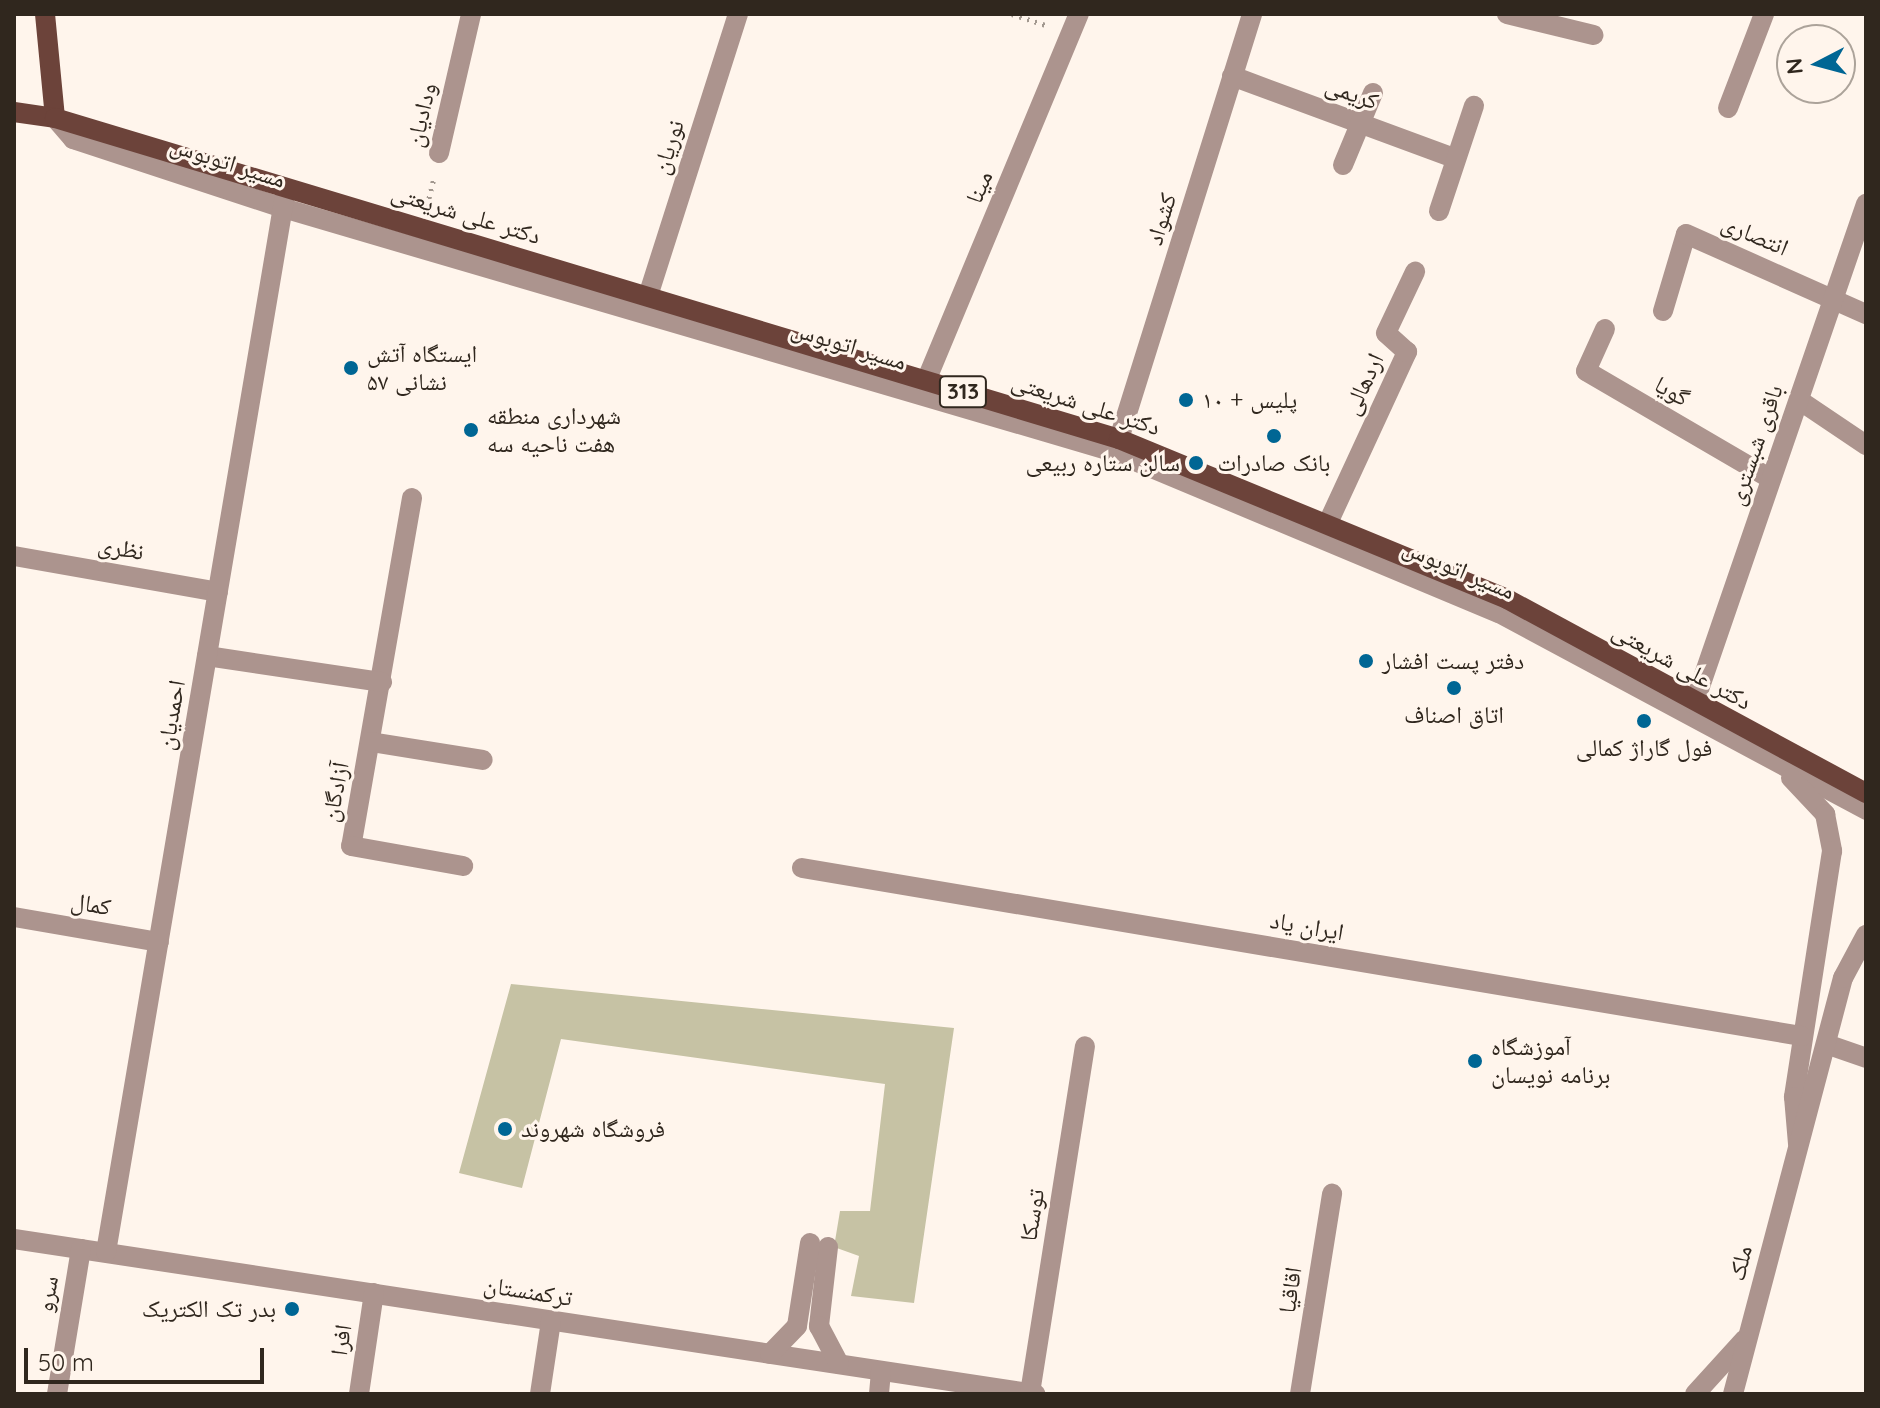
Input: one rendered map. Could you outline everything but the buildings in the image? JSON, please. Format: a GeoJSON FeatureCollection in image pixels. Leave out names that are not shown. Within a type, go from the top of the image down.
{"type":"FeatureCollection","features":[{"type":"Feature","properties":{"kind":"main road"},"geometry":{"type":"LineString","coordinates":[[45,14],[55,118]]}},
{"type":"Feature","properties":{"kind":"main road","name":"دکتر علی شریعتی"},"geometry":{"type":"LineString","coordinates":[[14,112],[55,118],[1119,439],[1507,599],[1694,704],[1866,793]]}},
{"type":"Feature","properties":{"kind":"street","name":"ودادیان"},"geometry":{"type":"LineString","coordinates":[[439,153],[471,14]]}},
{"type":"Feature","properties":{"kind":"street","name":"نوریان"},"geometry":{"type":"LineString","coordinates":[[648,296],[738,14]]}},
{"type":"Feature","properties":{"kind":"street","name":"کشواد"},"geometry":{"type":"LineString","coordinates":[[1119,439],[1252,14]]}},
{"type":"Feature","properties":{"kind":"street"},"geometry":{"type":"LineString","coordinates":[[1507,14],[1593,35]]}},
{"type":"Feature","properties":{"kind":"street"},"geometry":{"type":"LineString","coordinates":[[1728,108],[1764,14]]}},
{"type":"Feature","properties":{"kind":"street","name":"مینا"},"geometry":{"type":"LineString","coordinates":[[926,381],[1076,23]]}},
{"type":"Feature","properties":{"kind":"street","name":"کریمی"},"geometry":{"type":"LineString","coordinates":[[1232,76],[1454,158]]}},
{"type":"Feature","properties":{"kind":"street"},"geometry":{"type":"LineString","coordinates":[[1343,165],[1357,123],[1373,93]]}},
{"type":"Feature","properties":{"kind":"street"},"geometry":{"type":"LineString","coordinates":[[1439,211],[1454,158],[1474,106]]}},
{"type":"Feature","properties":{"kind":"street","name":"مسیر اتوبوس"},"geometry":{"type":"LineString","coordinates":[[55,118],[73,139],[283,208],[1111,451],[1499,613],[1866,810]]}},
{"type":"Feature","properties":{"kind":"street","name":"احمدیان"},"geometry":{"type":"LineString","coordinates":[[106,1252],[287,187]]}},
{"type":"Feature","properties":{"kind":"street","name":"باقری شبستری"},"geometry":{"type":"LineString","coordinates":[[1694,704],[1866,204]]}},
{"type":"Feature","properties":{"kind":"street","name":"انتصاری"},"geometry":{"type":"LineString","coordinates":[[1663,311],[1686,234],[1834,297]]}},
{"type":"Feature","properties":{"kind":"street","name":"اردهالی"},"geometry":{"type":"LineString","coordinates":[[1327,525],[1407,352],[1386,333],[1415,272]]}},
{"type":"Feature","properties":{"kind":"street"},"geometry":{"type":"LineString","coordinates":[[1834,297],[1866,314]]}},
{"type":"Feature","properties":{"kind":"street","name":"گویا"},"geometry":{"type":"LineString","coordinates":[[1605,329],[1586,371],[1771,479]]}},
{"type":"Feature","properties":{"kind":"street"},"geometry":{"type":"LineString","coordinates":[[1799,400],[1866,445]]}},
{"type":"Feature","properties":{"kind":"street","name":"آزادگان"},"geometry":{"type":"LineString","coordinates":[[412,498],[351,846],[463,866]]}},
{"type":"Feature","properties":{"kind":"street","name":"نظری"},"geometry":{"type":"LineString","coordinates":[[14,556],[218,592]]}},
{"type":"Feature","properties":{"kind":"street"},"geometry":{"type":"LineString","coordinates":[[207,656],[382,682]]}},
{"type":"Feature","properties":{"kind":"street"},"geometry":{"type":"LineString","coordinates":[[1627,666],[1755,751],[1815,800],[1830,833],[1831,876],[1794,1097],[1798,1144]]}},
{"type":"Feature","properties":{"kind":"street"},"geometry":{"type":"LineString","coordinates":[[371,742],[483,760]]}},
{"type":"Feature","properties":{"kind":"street","name":"ایران یاد"},"geometry":{"type":"LineString","coordinates":[[802,868],[1802,1036]]}},
{"type":"Feature","properties":{"kind":"street","name":"کمال"},"geometry":{"type":"LineString","coordinates":[[14,917],[159,942]]}},
{"type":"Feature","properties":{"kind":"street","name":"ملک"},"geometry":{"type":"LineString","coordinates":[[1733,1394],[1798,1144],[1829,1045],[1843,978],[1866,935]]}},
{"type":"Feature","properties":{"kind":"street"},"geometry":{"type":"LineString","coordinates":[[1829,1045],[1866,1058]]}},
{"type":"Feature","properties":{"kind":"street","name":"توسکا"},"geometry":{"type":"LineString","coordinates":[[1033,1394],[1085,1046]]}},
{"type":"Feature","properties":{"kind":"street","name":"اقاقیا"},"geometry":{"type":"LineString","coordinates":[[1300,1394],[1332,1194]]}},
{"type":"Feature","properties":{"kind":"street","name":"ترکمنستان"},"geometry":{"type":"LineString","coordinates":[[14,1239],[1033,1394]]}},
{"type":"Feature","properties":{"kind":"street"},"geometry":{"type":"LineString","coordinates":[[770,1354],[797,1326],[819,1245],[819,1326],[839,1364]]}},
{"type":"Feature","properties":{"kind":"street","name":"سرو"},"geometry":{"type":"LineString","coordinates":[[57,1394],[81,1249]]}},
{"type":"Feature","properties":{"kind":"street","name":"افرا"},"geometry":{"type":"LineString","coordinates":[[359,1394],[374,1293]]}},
{"type":"Feature","properties":{"kind":"street"},"geometry":{"type":"LineString","coordinates":[[540,1394],[551,1321]]}},
{"type":"Feature","properties":{"kind":"street"},"geometry":{"type":"LineString","coordinates":[[1695,1394],[1748,1336]]}},
{"type":"Feature","properties":{"kind":"street"},"geometry":{"type":"LineString","coordinates":[[879,1394],[881,1371]]}},
{"type":"Feature","properties":{"kind":"path"},"geometry":{"type":"LineString","coordinates":[[1012,14],[1076,23]]}},
{"type":"Feature","properties":{"kind":"path","name":"ودادیان"},"geometry":{"type":"LineString","coordinates":[[422,228],[439,153]]}},
{"type":"Feature","properties":{"kind":"place","name":"ایستگاه آتش نشانی ۵۷"},"geometry":{"type":"Point","coordinates":[351,368]}},
{"type":"Feature","properties":{"kind":"place","name":"پلیس + ۱۰"},"geometry":{"type":"Point","coordinates":[1186,400]}},
{"type":"Feature","properties":{"kind":"place","name":"شهرداری منطقه هفت ناحیه سه"},"geometry":{"type":"Point","coordinates":[471,430]}},
{"type":"Feature","properties":{"kind":"place","name":"بانک صادرات"},"geometry":{"type":"Point","coordinates":[1274,436]}},
{"type":"Feature","properties":{"kind":"place","name":"سالن ستاره ربیعی"},"geometry":{"type":"Point","coordinates":[1196,463]}},
{"type":"Feature","properties":{"kind":"place","name":"دفتر پست افشار"},"geometry":{"type":"Point","coordinates":[1366,661]}},
{"type":"Feature","properties":{"kind":"place","name":"اتاق اصناف"},"geometry":{"type":"Point","coordinates":[1454,688]}},
{"type":"Feature","properties":{"kind":"place","name":"فول گاراژ کمالی"},"geometry":{"type":"Point","coordinates":[1644,721]}},
{"type":"Feature","properties":{"kind":"place","name":"آموزشگاه برنامه نویسان"},"geometry":{"type":"Point","coordinates":[1475,1061]}},
{"type":"Feature","properties":{"kind":"place","name":"فروشگاه شهروند"},"geometry":{"type":"Point","coordinates":[505,1129]}},
{"type":"Feature","properties":{"kind":"place","name":"بدر تک الکتریک"},"geometry":{"type":"Point","coordinates":[292,1309]}}]}
